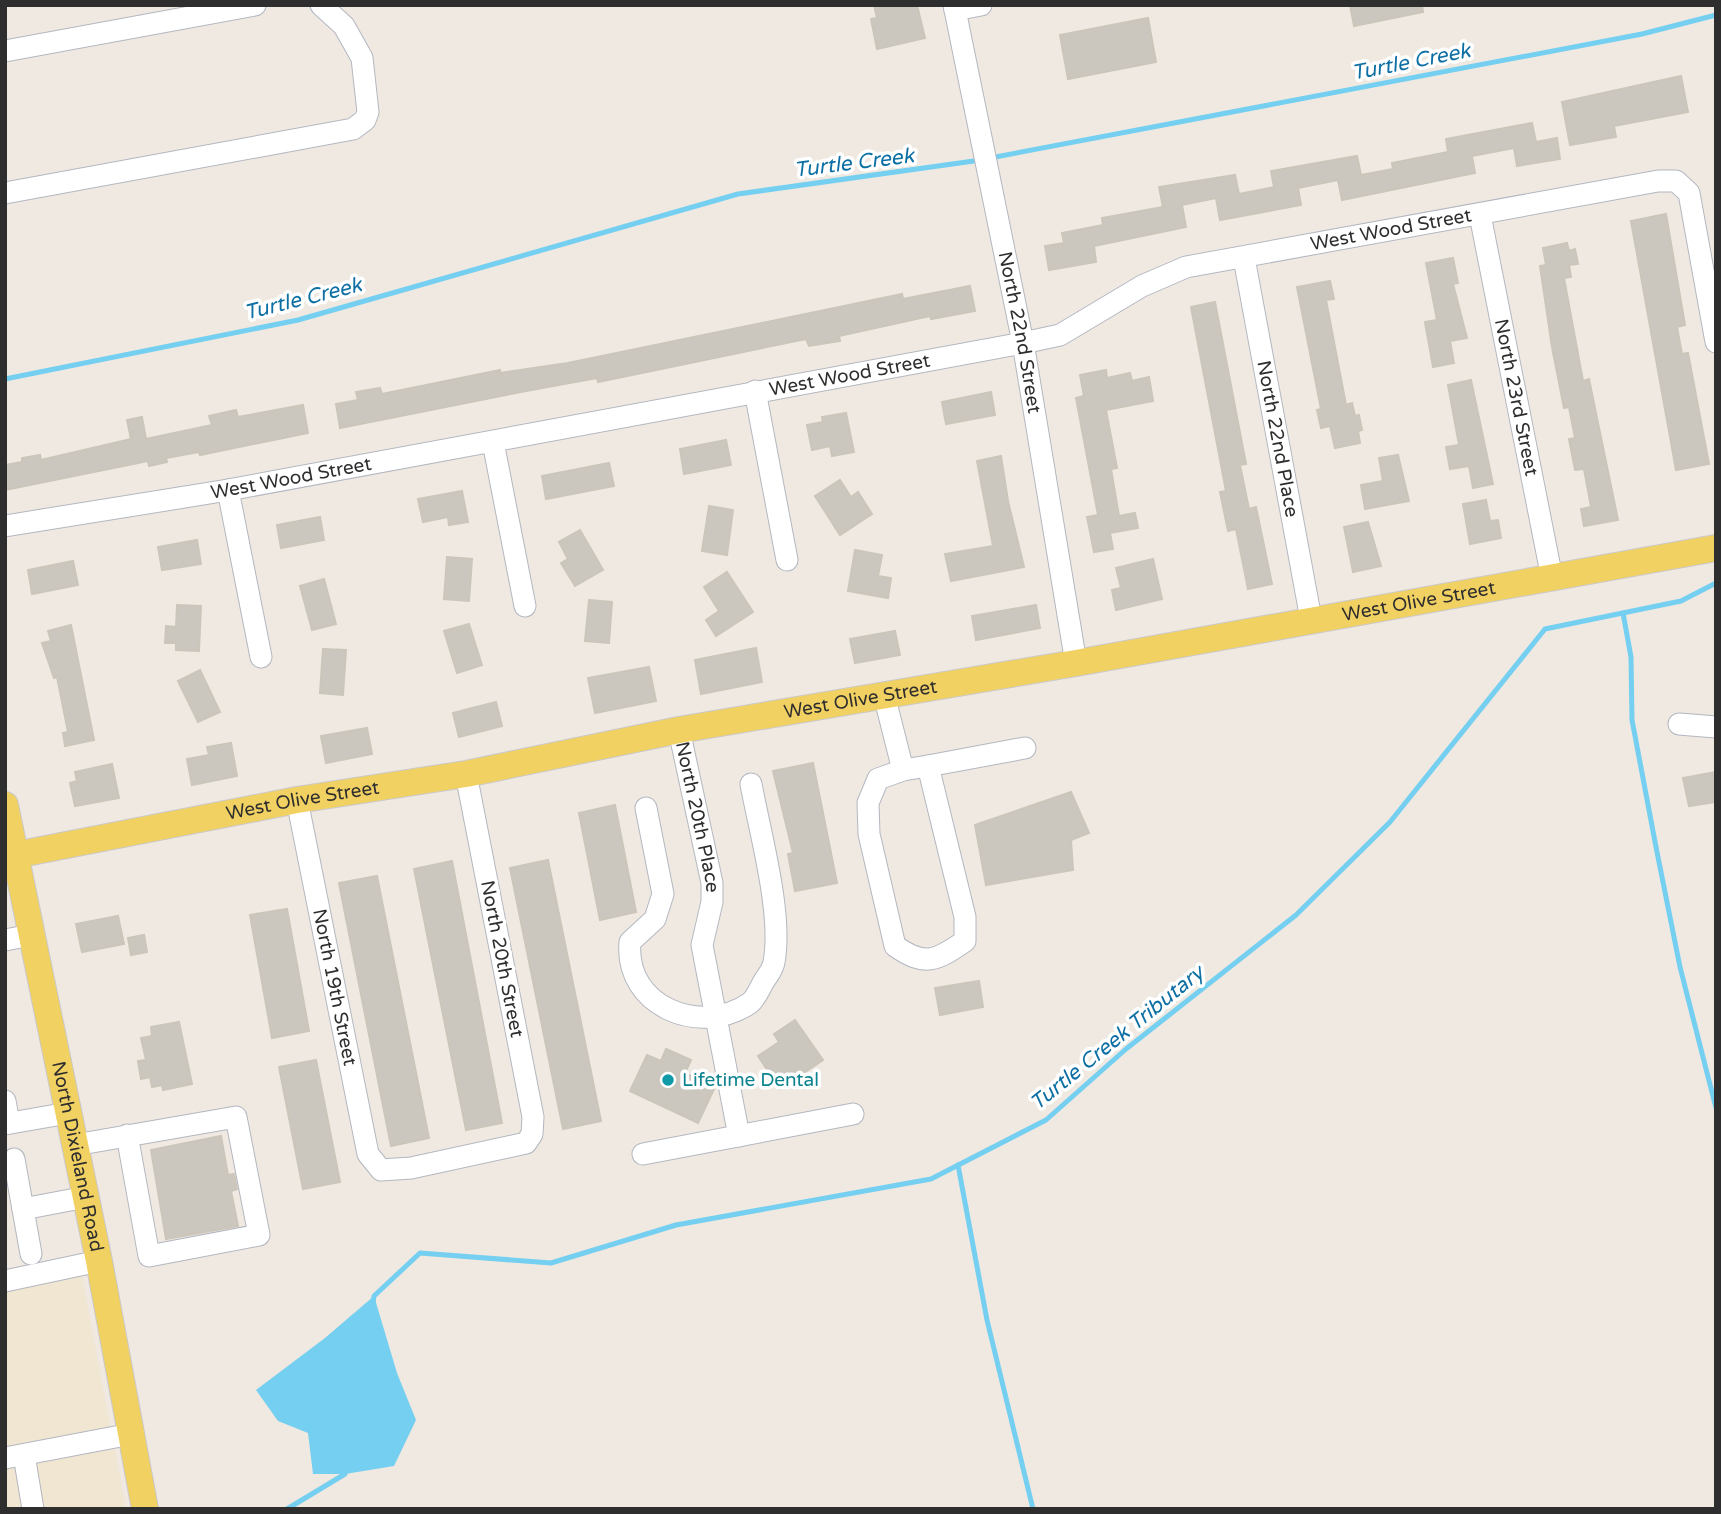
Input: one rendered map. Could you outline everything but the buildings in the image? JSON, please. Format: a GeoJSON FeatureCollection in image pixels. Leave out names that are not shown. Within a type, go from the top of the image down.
{"type":"FeatureCollection","features":[{"type":"Feature","properties":{"kind":"main road","name":"West Olive Street"},"geometry":{"type":"LineString","coordinates":[[10,856],[297,800],[466,774],[680,730],[1076,663],[1716,548]]}},
{"type":"Feature","properties":{"kind":"main road","name":"North Dixieland Road"},"geometry":{"type":"LineString","coordinates":[[5,805],[18,937],[68,1113],[99,1261],[145,1509]]}},
{"type":"Feature","properties":{"kind":"street"},"geometry":{"type":"LineString","coordinates":[[5,51],[255,5]]}},
{"type":"Feature","properties":{"kind":"street"},"geometry":{"type":"LineString","coordinates":[[5,193],[353,129],[365,120],[369,112],[362,58],[344,26],[321,5]]}},
{"type":"Feature","properties":{"kind":"street"},"geometry":{"type":"LineString","coordinates":[[955,8],[981,5]]}},
{"type":"Feature","properties":{"kind":"street","name":"North 22nd Street"},"geometry":{"type":"LineString","coordinates":[[955,8],[1023,343],[1076,663]]}},
{"type":"Feature","properties":{"kind":"street","name":"West Wood Street"},"geometry":{"type":"LineString","coordinates":[[5,526],[228,490],[1023,343],[1059,335],[1142,286],[1186,267],[1658,181],[1676,181],[1689,193],[1716,342]]}},
{"type":"Feature","properties":{"kind":"street","name":"North 23rd Street"},"geometry":{"type":"LineString","coordinates":[[1480,215],[1552,579]]}},
{"type":"Feature","properties":{"kind":"street","name":"North 22nd Place"},"geometry":{"type":"LineString","coordinates":[[1244,258],[1311,619]]}},
{"type":"Feature","properties":{"kind":"street"},"geometry":{"type":"LineString","coordinates":[[755,391],[787,560]]}},
{"type":"Feature","properties":{"kind":"street"},"geometry":{"type":"LineString","coordinates":[[493,442],[525,606]]}},
{"type":"Feature","properties":{"kind":"street"},"geometry":{"type":"LineString","coordinates":[[228,490],[261,657]]}},
{"type":"Feature","properties":{"kind":"street"},"geometry":{"type":"LineString","coordinates":[[884,695],[903,770]]}},
{"type":"Feature","properties":{"kind":"street"},"geometry":{"type":"LineString","coordinates":[[1679,724],[1716,727]]}},
{"type":"Feature","properties":{"kind":"street","name":"North 20th Place"},"geometry":{"type":"LineString","coordinates":[[680,730],[712,883],[712,902],[702,945],[718,1018]]}},
{"type":"Feature","properties":{"kind":"street"},"geometry":{"type":"LineString","coordinates":[[928,766],[965,917],[965,941],[941,958],[914,959],[895,946],[869,834],[868,803],[878,779],[903,770],[1025,748]]}},
{"type":"Feature","properties":{"kind":"street","name":"North 20th Street"},"geometry":{"type":"LineString","coordinates":[[382,1170],[411,1168],[526,1143],[532,1134],[533,1117],[466,774]]}},
{"type":"Feature","properties":{"kind":"street"},"geometry":{"type":"LineString","coordinates":[[646,808],[663,894],[655,919],[630,942],[628,957],[637,982],[660,1006],[690,1018],[718,1018],[752,1002],[774,964],[775,914],[751,784]]}},
{"type":"Feature","properties":{"kind":"street","name":"North 19th Street"},"geometry":{"type":"LineString","coordinates":[[297,800],[368,1154],[382,1170]]}},
{"type":"Feature","properties":{"kind":"street"},"geometry":{"type":"LineString","coordinates":[[718,1018],[739,1136]]}},
{"type":"Feature","properties":{"kind":"street"},"geometry":{"type":"LineString","coordinates":[[5,1101],[7,1123],[68,1113]]}},
{"type":"Feature","properties":{"kind":"street"},"geometry":{"type":"LineString","coordinates":[[643,1154],[853,1114]]}},
{"type":"Feature","properties":{"kind":"street"},"geometry":{"type":"LineString","coordinates":[[75,1145],[127,1135],[236,1116],[259,1235],[149,1256],[127,1135]]}},
{"type":"Feature","properties":{"kind":"street"},"geometry":{"type":"LineString","coordinates":[[14,1159],[31,1254]]}},
{"type":"Feature","properties":{"kind":"street"},"geometry":{"type":"LineString","coordinates":[[23,1209],[86,1197]]}},
{"type":"Feature","properties":{"kind":"street"},"geometry":{"type":"LineString","coordinates":[[5,1281],[99,1261]]}},
{"type":"Feature","properties":{"kind":"street"},"geometry":{"type":"LineString","coordinates":[[33,1509],[15,1456],[131,1434]]}},
{"type":"Feature","properties":{"kind":"shaded area"},"geometry":{"type":"Polygon","coordinates":[[[79,1261],[126,1509],[5,1509],[5,1275],[79,1261]]]}},
{"type":"Feature","properties":{"kind":"water"},"geometry":{"type":"Polygon","coordinates":[[[374,1296],[397,1373],[416,1420],[394,1466],[345,1474],[313,1474],[308,1433],[278,1421],[256,1390],[325,1338],[374,1296]]]}},
{"type":"Feature","properties":{"kind":"waterway","name":"Turtle Creek"},"geometry":{"type":"LineString","coordinates":[[990,158],[1642,34],[1716,15]]}},
{"type":"Feature","properties":{"kind":"waterway","name":"Turtle Creek"},"geometry":{"type":"LineString","coordinates":[[5,379],[298,320],[738,194],[981,160]]}},
{"type":"Feature","properties":{"kind":"waterway","name":"Turtle Creek Tributary"},"geometry":{"type":"LineString","coordinates":[[373,1303],[374,1296],[420,1253],[551,1263],[676,1225],[931,1179],[1046,1120],[1126,1049],[1296,915],[1390,822],[1545,629],[1681,601],[1716,583]]}},
{"type":"Feature","properties":{"kind":"waterway"},"geometry":{"type":"LineString","coordinates":[[1623,613],[1631,657],[1632,720],[1680,967],[1716,1108]]}},
{"type":"Feature","properties":{"kind":"waterway"},"geometry":{"type":"LineString","coordinates":[[958,1165],[987,1320],[1033,1509]]}},
{"type":"Feature","properties":{"kind":"waterway","name":"Turtle Creek Tributary"},"geometry":{"type":"LineString","coordinates":[[287,1509],[345,1474],[346,1468]]}},
{"type":"Feature","properties":{"kind":"place","name":"Lifetime Dental"},"geometry":{"type":"Point","coordinates":[668,1080]}}]}
